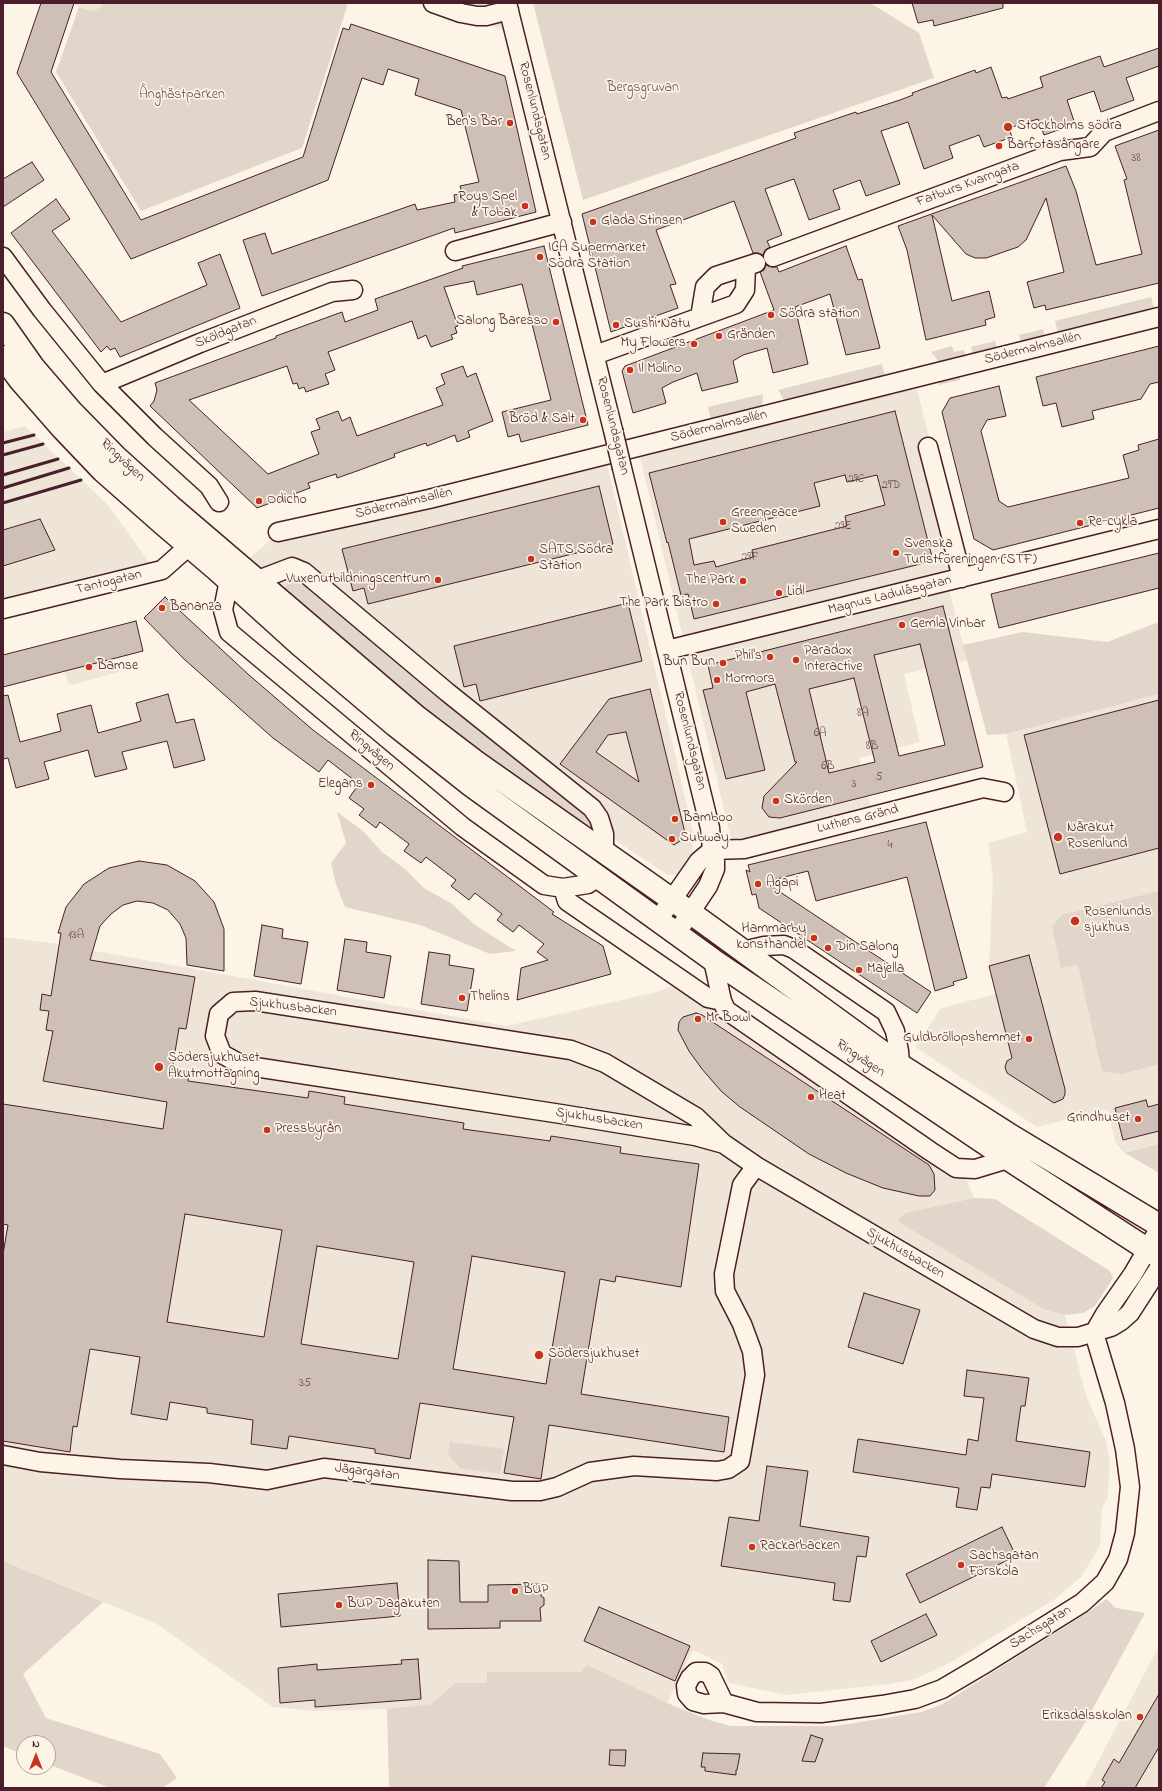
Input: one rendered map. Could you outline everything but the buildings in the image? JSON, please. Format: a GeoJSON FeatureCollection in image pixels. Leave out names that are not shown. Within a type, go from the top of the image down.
{"type":"FeatureCollection","features":[{"type":"Feature","properties":{"kind":"main road","name":"Ringvägen"},"geometry":{"type":"LineString","coordinates":[[3,324],[34,368],[71,411],[196,540],[229,580],[300,646],[396,726],[468,783],[713,960],[1008,1159],[1153,1253]]}},
{"type":"Feature","properties":{"kind":"main road","name":"Ringvägen"},"geometry":{"type":"LineString","coordinates":[[3,357],[20,380],[62,428],[103,471],[196,540],[258,580],[417,717],[476,762],[691,913],[900,1065],[1013,1137],[1159,1225]]}},
{"type":"Feature","properties":{"kind":"street"},"geometry":{"type":"LineString","coordinates":[[433,3],[461,13],[477,16],[486,16],[508,6]]}},
{"type":"Feature","properties":{"kind":"street","name":"Rosenlundsgatan"},"geometry":{"type":"LineString","coordinates":[[508,6],[614,430],[710,828],[712,850],[715,860],[712,878],[691,913],[676,934]]}},
{"type":"Feature","properties":{"kind":"street","name":"Fatburs Kvarngata"},"geometry":{"type":"LineString","coordinates":[[773,257],[1060,151],[1090,147],[1104,132],[1159,111]]}},
{"type":"Feature","properties":{"kind":"street"},"geometry":{"type":"LineString","coordinates":[[455,251],[562,222]]}},
{"type":"Feature","properties":{"kind":"street"},"geometry":{"type":"LineString","coordinates":[[3,257],[42,310],[102,384],[155,437],[209,486],[219,502]]}},
{"type":"Feature","properties":{"kind":"street"},"geometry":{"type":"LineString","coordinates":[[595,354],[700,317],[736,304],[745,290],[751,265],[716,276],[705,287],[700,317]]}},
{"type":"Feature","properties":{"kind":"street","name":"Sköldgatan"},"geometry":{"type":"LineString","coordinates":[[102,384],[332,292],[353,290]]}},
{"type":"Feature","properties":{"kind":"street","name":"Södermalmsallén"},"geometry":{"type":"LineString","coordinates":[[278,532],[429,499],[1159,318]]}},
{"type":"Feature","properties":{"kind":"street"},"geometry":{"type":"LineString","coordinates":[[928,447],[962,578]]}},
{"type":"Feature","properties":{"kind":"street","name":"Magnus Ladulåsgatan"},"geometry":{"type":"LineString","coordinates":[[667,650],[1159,529]]}},
{"type":"Feature","properties":{"kind":"street","name":"Tantogatan"},"geometry":{"type":"LineString","coordinates":[[3,609],[162,570],[196,540]]}},
{"type":"Feature","properties":{"kind":"street"},"geometry":{"type":"LineString","coordinates":[[258,580],[292,567],[304,572],[447,692],[592,808],[599,818],[604,834],[604,853]]}},
{"type":"Feature","properties":{"kind":"street","name":"Ringvägen"},"geometry":{"type":"LineString","coordinates":[[229,580],[223,610],[229,632],[463,828],[544,885],[563,888],[588,884],[598,877]]}},
{"type":"Feature","properties":{"kind":"street","name":"Luthens Gränd"},"geometry":{"type":"LineString","coordinates":[[712,850],[744,849],[983,788],[1004,792]]}},
{"type":"Feature","properties":{"kind":"street"},"geometry":{"type":"LineString","coordinates":[[658,920],[699,861],[712,850]]}},
{"type":"Feature","properties":{"kind":"street"},"geometry":{"type":"LineString","coordinates":[[563,888],[567,901],[708,998],[722,1001]]}},
{"type":"Feature","properties":{"kind":"street","name":"Ringvägen"},"geometry":{"type":"LineString","coordinates":[[743,951],[764,946],[784,945],[794,949],[886,1012],[894,1032],[899,1051],[900,1065]]}},
{"type":"Feature","properties":{"kind":"street"},"geometry":{"type":"LineString","coordinates":[[713,960],[722,1001],[726,1010],[930,1151],[956,1168],[975,1169],[1008,1159]]}},
{"type":"Feature","properties":{"kind":"street","name":"Sjukhusbacken"},"geometry":{"type":"LineString","coordinates":[[724,1144],[695,1136],[562,1114],[242,1065],[222,1054],[215,1036],[219,1014],[233,1002],[255,1001],[570,1050],[605,1063],[696,1117],[724,1144],[756,1166],[1034,1329],[1058,1337],[1078,1338],[1111,1327],[1130,1313],[1159,1268]]}},
{"type":"Feature","properties":{"kind":"street","name":"Jägargatan"},"geometry":{"type":"LineString","coordinates":[[3,1455],[40,1462],[120,1469],[210,1473],[267,1480],[324,1468],[512,1491],[540,1491],[557,1487],[590,1472],[634,1466],[717,1471],[728,1469],[740,1461],[755,1375],[752,1351],[742,1324],[725,1290],[724,1274],[742,1185],[756,1166]]}},
{"type":"Feature","properties":{"kind":"street"},"geometry":{"type":"LineString","coordinates":[[1094,1333],[1153,1253],[1159,1229]]}},
{"type":"Feature","properties":{"kind":"street","name":"Sachsgatan"},"geometry":{"type":"LineString","coordinates":[[724,1703],[757,1712],[821,1713],[882,1706],[915,1698],[942,1689],[981,1666],[1082,1603],[1105,1582],[1118,1559],[1125,1533],[1130,1487],[1129,1468],[1118,1418],[1105,1366],[1094,1333]]}},
{"type":"Feature","properties":{"kind":"shaded area"},"geometry":{"type":"Polygon","coordinates":[[[68,3],[102,3],[102,6],[94,11],[68,3]]]}},
{"type":"Feature","properties":{"kind":"shaded area"},"geometry":{"type":"Polygon","coordinates":[[[423,3],[496,3],[503,30],[423,3]]]}},
{"type":"Feature","properties":{"kind":"shaded area"},"geometry":{"type":"Polygon","coordinates":[[[914,377],[965,579],[948,585],[967,660],[904,674],[920,742],[859,758],[873,815],[733,847],[638,449],[914,377]]]}},
{"type":"Feature","properties":{"kind":"shaded area"},"geometry":{"type":"Polygon","coordinates":[[[25,426],[108,505],[157,573],[3,611],[3,432],[25,426]]]}},
{"type":"Feature","properties":{"kind":"shaded area"},"geometry":{"type":"Polygon","coordinates":[[[605,455],[694,836],[688,862],[679,874],[668,875],[595,827],[590,816],[431,691],[298,580],[289,581],[284,588],[248,559],[274,537],[605,455]]]}},
{"type":"Feature","properties":{"kind":"shaded area","name":"Bamse"},"geometry":{"type":"Polygon","coordinates":[[[106,652],[109,664],[119,669],[119,672],[71,685],[68,683],[63,663],[106,652]]]}},
{"type":"Feature","properties":{"kind":"shaded area","name":"Rosenlunds sjukhus"},"geometry":{"type":"Polygon","coordinates":[[[1159,694],[1159,1144],[1125,1153],[1116,1144],[1107,1109],[1037,1127],[915,1047],[941,1008],[996,994],[989,966],[993,877],[988,843],[1027,832],[1006,734],[1159,694]]]}},
{"type":"Feature","properties":{"kind":"shaded area","name":"Södersjukhuset"},"geometry":{"type":"Polygon","coordinates":[[[3,937],[52,943],[506,1026],[657,992],[691,978],[958,1159],[974,1198],[905,1213],[897,1221],[1045,1310],[1065,1315],[1086,1395],[1106,1441],[1110,1461],[1108,1497],[1102,1508],[1100,1546],[1081,1577],[1055,1599],[953,1661],[916,1679],[889,1684],[787,1695],[728,1683],[722,1664],[693,1650],[667,1703],[587,1666],[581,1672],[487,1672],[487,1683],[455,1683],[431,1704],[387,1709],[313,1711],[273,1707],[157,1624],[3,1561],[3,937]]]}},
{"type":"Feature","properties":{"kind":"shaded area","name":"Eriksdalsskolan"},"geometry":{"type":"Polygon","coordinates":[[[1159,1646],[1159,1788],[1084,1788],[1159,1646]]]}},
{"type":"Feature","properties":{"kind":"green space","name":"Ånghästparken"},"geometry":{"type":"Polygon","coordinates":[[[102,3],[348,3],[302,148],[141,211],[56,72],[79,7],[94,11],[102,6],[102,3]]]}},
{"type":"Feature","properties":{"kind":"green space","name":"Bergsgruvan"},"geometry":{"type":"Polygon","coordinates":[[[533,3],[870,3],[919,33],[934,78],[583,200],[533,3]]]}},
{"type":"Feature","properties":{"kind":"green space"},"geometry":{"type":"Polygon","coordinates":[[[1151,297],[1159,327],[1062,351],[1055,321],[1151,297]]]}},
{"type":"Feature","properties":{"kind":"green space"},"geometry":{"type":"Polygon","coordinates":[[[1043,329],[1049,354],[1025,360],[1019,335],[1043,329]]]}},
{"type":"Feature","properties":{"kind":"green space"},"geometry":{"type":"Polygon","coordinates":[[[995,341],[1001,367],[978,373],[971,347],[995,341]]]}},
{"type":"Feature","properties":{"kind":"green space"},"geometry":{"type":"Polygon","coordinates":[[[952,346],[954,352],[964,350],[970,373],[960,376],[960,380],[939,385],[941,376],[937,359],[931,352],[952,346]]]}},
{"type":"Feature","properties":{"kind":"green space"},"geometry":{"type":"Polygon","coordinates":[[[882,364],[890,396],[786,421],[787,405],[778,390],[882,364]]]}},
{"type":"Feature","properties":{"kind":"green space"},"geometry":{"type":"Polygon","coordinates":[[[763,394],[762,411],[771,426],[715,439],[708,407],[763,394]]]}},
{"type":"Feature","properties":{"kind":"green space"},"geometry":{"type":"Polygon","coordinates":[[[298,579],[431,691],[590,816],[595,827],[591,830],[421,707],[284,588],[289,581],[298,579]]]}},
{"type":"Feature","properties":{"kind":"green space"},"geometry":{"type":"Polygon","coordinates":[[[1159,622],[1159,694],[1006,734],[987,735],[963,645],[1023,632],[1107,642],[1159,622]]]}},
{"type":"Feature","properties":{"kind":"green space"},"geometry":{"type":"Polygon","coordinates":[[[337,812],[363,831],[382,852],[405,869],[424,888],[452,904],[475,925],[516,951],[490,954],[420,925],[345,907],[336,884],[331,863],[346,843],[337,812]]]}},
{"type":"Feature","properties":{"kind":"green space"},"geometry":{"type":"Polygon","coordinates":[[[1159,891],[1159,1064],[1122,1074],[1102,1071],[1078,965],[1061,968],[1052,927],[1062,915],[1159,891]]]}},
{"type":"Feature","properties":{"kind":"green space"},"geometry":{"type":"Polygon","coordinates":[[[1159,1144],[1159,1173],[1125,1153],[1159,1144]]]}},
{"type":"Feature","properties":{"kind":"green space"},"geometry":{"type":"Polygon","coordinates":[[[974,1198],[995,1199],[1110,1271],[1113,1278],[1095,1306],[1083,1313],[1065,1315],[1045,1310],[897,1221],[905,1213],[974,1198]]]}},
{"type":"Feature","properties":{"kind":"green space"},"geometry":{"type":"Polygon","coordinates":[[[450,1442],[504,1449],[500,1474],[460,1468],[448,1455],[450,1442]]]}},
{"type":"Feature","properties":{"kind":"green space"},"geometry":{"type":"Polygon","coordinates":[[[3,1561],[103,1602],[23,1674],[46,1718],[160,1754],[177,1778],[162,1788],[110,1788],[56,1767],[56,1735],[16,1735],[16,1752],[3,1746],[3,1561]]]}},
{"type":"Feature","properties":{"kind":"green space"},"geometry":{"type":"Polygon","coordinates":[[[1106,1599],[1116,1608],[1145,1613],[1085,1723],[1044,1788],[389,1788],[387,1709],[431,1704],[455,1683],[487,1683],[487,1672],[581,1672],[587,1665],[674,1706],[709,1720],[731,1726],[836,1726],[921,1712],[941,1705],[1093,1609],[1106,1599]]]}},
{"type":"Feature","properties":{"kind":"railway"},"geometry":{"type":"LineString","coordinates":[[3,443],[34,435]]}},
{"type":"Feature","properties":{"kind":"railway"},"geometry":{"type":"LineString","coordinates":[[3,455],[43,444]]}},
{"type":"Feature","properties":{"kind":"railway"},"geometry":{"type":"LineString","coordinates":[[3,475],[58,459]]}},
{"type":"Feature","properties":{"kind":"railway"},"geometry":{"type":"LineString","coordinates":[[3,488],[69,468]]}},
{"type":"Feature","properties":{"kind":"railway"},"geometry":{"type":"LineString","coordinates":[[3,503],[81,480]]}},
{"type":"Feature","properties":{"kind":"place","name":"Ben's Bar"},"geometry":{"type":"Point","coordinates":[510,123]}},
{"type":"Feature","properties":{"kind":"place","name":"Stockholms södra"},"geometry":{"type":"Point","coordinates":[1008,127]}},
{"type":"Feature","properties":{"kind":"place","name":"Barfotasångare"},"geometry":{"type":"Point","coordinates":[999,146]}},
{"type":"Feature","properties":{"kind":"place","name":"Roys Spel & Tobak"},"geometry":{"type":"Point","coordinates":[525,206]}},
{"type":"Feature","properties":{"kind":"place","name":"Glada Stinsen"},"geometry":{"type":"Point","coordinates":[593,222]}},
{"type":"Feature","properties":{"kind":"place","name":"ICA Supermarket Södra Station"},"geometry":{"type":"Point","coordinates":[540,257]}},
{"type":"Feature","properties":{"kind":"place","name":"Södra station"},"geometry":{"type":"Point","coordinates":[771,315]}},
{"type":"Feature","properties":{"kind":"place","name":"Salong Baresso"},"geometry":{"type":"Point","coordinates":[556,322]}},
{"type":"Feature","properties":{"kind":"place","name":"Sushi Natu"},"geometry":{"type":"Point","coordinates":[616,325]}},
{"type":"Feature","properties":{"kind":"place","name":"Gränden"},"geometry":{"type":"Point","coordinates":[719,336]}},
{"type":"Feature","properties":{"kind":"place","name":"My Flowers"},"geometry":{"type":"Point","coordinates":[694,344]}},
{"type":"Feature","properties":{"kind":"place","name":"Il Molino"},"geometry":{"type":"Point","coordinates":[630,370]}},
{"type":"Feature","properties":{"kind":"place","name":"Bröd & Salt"},"geometry":{"type":"Point","coordinates":[583,420]}},
{"type":"Feature","properties":{"kind":"place","name":"Odicho"},"geometry":{"type":"Point","coordinates":[259,501]}},
{"type":"Feature","properties":{"kind":"place","name":"Greenpeace Sweden"},"geometry":{"type":"Point","coordinates":[723,522]}},
{"type":"Feature","properties":{"kind":"place","name":"Re-cykla"},"geometry":{"type":"Point","coordinates":[1080,523]}},
{"type":"Feature","properties":{"kind":"place","name":"Svenska Turistföreningen (STF)"},"geometry":{"type":"Point","coordinates":[896,553]}},
{"type":"Feature","properties":{"kind":"place","name":"SATS Södra Station"},"geometry":{"type":"Point","coordinates":[531,559]}},
{"type":"Feature","properties":{"kind":"place","name":"Vuxenutbildningscentrum"},"geometry":{"type":"Point","coordinates":[438,580]}},
{"type":"Feature","properties":{"kind":"place","name":"The Park"},"geometry":{"type":"Point","coordinates":[743,581]}},
{"type":"Feature","properties":{"kind":"place","name":"Lidl"},"geometry":{"type":"Point","coordinates":[779,593]}},
{"type":"Feature","properties":{"kind":"place","name":"The Park Bistro"},"geometry":{"type":"Point","coordinates":[716,604]}},
{"type":"Feature","properties":{"kind":"place","name":"Bananza"},"geometry":{"type":"Point","coordinates":[162,608]}},
{"type":"Feature","properties":{"kind":"place","name":"Gemla Vinbar"},"geometry":{"type":"Point","coordinates":[902,625]}},
{"type":"Feature","properties":{"kind":"place","name":"Phil's"},"geometry":{"type":"Point","coordinates":[770,657]}},
{"type":"Feature","properties":{"kind":"place","name":"Paradox Interactive"},"geometry":{"type":"Point","coordinates":[796,660]}},
{"type":"Feature","properties":{"kind":"place","name":"Bun Bun"},"geometry":{"type":"Point","coordinates":[723,663]}},
{"type":"Feature","properties":{"kind":"place","name":"Bamse"},"geometry":{"type":"Point","coordinates":[89,667]}},
{"type":"Feature","properties":{"kind":"place","name":"Mormors"},"geometry":{"type":"Point","coordinates":[717,680]}},
{"type":"Feature","properties":{"kind":"place","name":"Elegans"},"geometry":{"type":"Point","coordinates":[371,785]}},
{"type":"Feature","properties":{"kind":"place","name":"Skörden"},"geometry":{"type":"Point","coordinates":[776,801]}},
{"type":"Feature","properties":{"kind":"place","name":"Bamboo"},"geometry":{"type":"Point","coordinates":[675,819]}},
{"type":"Feature","properties":{"kind":"place","name":"Närakut Rosenlund"},"geometry":{"type":"Point","coordinates":[1058,837]}},
{"type":"Feature","properties":{"kind":"place","name":"Subway"},"geometry":{"type":"Point","coordinates":[672,839]}},
{"type":"Feature","properties":{"kind":"place","name":"Agapi"},"geometry":{"type":"Point","coordinates":[758,884]}},
{"type":"Feature","properties":{"kind":"place","name":"Rosenlunds sjukhus"},"geometry":{"type":"Point","coordinates":[1075,921]}},
{"type":"Feature","properties":{"kind":"place","name":"Hammarby konsthandel"},"geometry":{"type":"Point","coordinates":[814,938]}},
{"type":"Feature","properties":{"kind":"place","name":"Din Salong"},"geometry":{"type":"Point","coordinates":[828,948]}},
{"type":"Feature","properties":{"kind":"place","name":"Majella"},"geometry":{"type":"Point","coordinates":[859,970]}},
{"type":"Feature","properties":{"kind":"place","name":"Thelins"},"geometry":{"type":"Point","coordinates":[462,998]}},
{"type":"Feature","properties":{"kind":"place","name":"Mr Bowl"},"geometry":{"type":"Point","coordinates":[698,1019]}},
{"type":"Feature","properties":{"kind":"place","name":"Guldbröllopshemmet"},"geometry":{"type":"Point","coordinates":[1029,1039]}},
{"type":"Feature","properties":{"kind":"place","name":"Södersjukhuset Akutmottagning"},"geometry":{"type":"Point","coordinates":[159,1067]}},
{"type":"Feature","properties":{"kind":"place","name":"Heat"},"geometry":{"type":"Point","coordinates":[811,1097]}},
{"type":"Feature","properties":{"kind":"place","name":"Grindhuset"},"geometry":{"type":"Point","coordinates":[1138,1119]}},
{"type":"Feature","properties":{"kind":"place","name":"Pressbyrån"},"geometry":{"type":"Point","coordinates":[267,1130]}},
{"type":"Feature","properties":{"kind":"place","name":"Södersjukhuset"},"geometry":{"type":"Point","coordinates":[539,1355]}},
{"type":"Feature","properties":{"kind":"place","name":"Rackarbacken"},"geometry":{"type":"Point","coordinates":[752,1547]}},
{"type":"Feature","properties":{"kind":"place","name":"Sachsgatan Förskola"},"geometry":{"type":"Point","coordinates":[961,1565]}},
{"type":"Feature","properties":{"kind":"place","name":"BUP"},"geometry":{"type":"Point","coordinates":[515,1591]}},
{"type":"Feature","properties":{"kind":"place","name":"BUP Dagakuten"},"geometry":{"type":"Point","coordinates":[339,1605]}},
{"type":"Feature","properties":{"kind":"place","name":"Eriksdalsskolan"},"geometry":{"type":"Point","coordinates":[1140,1717]}}]}
